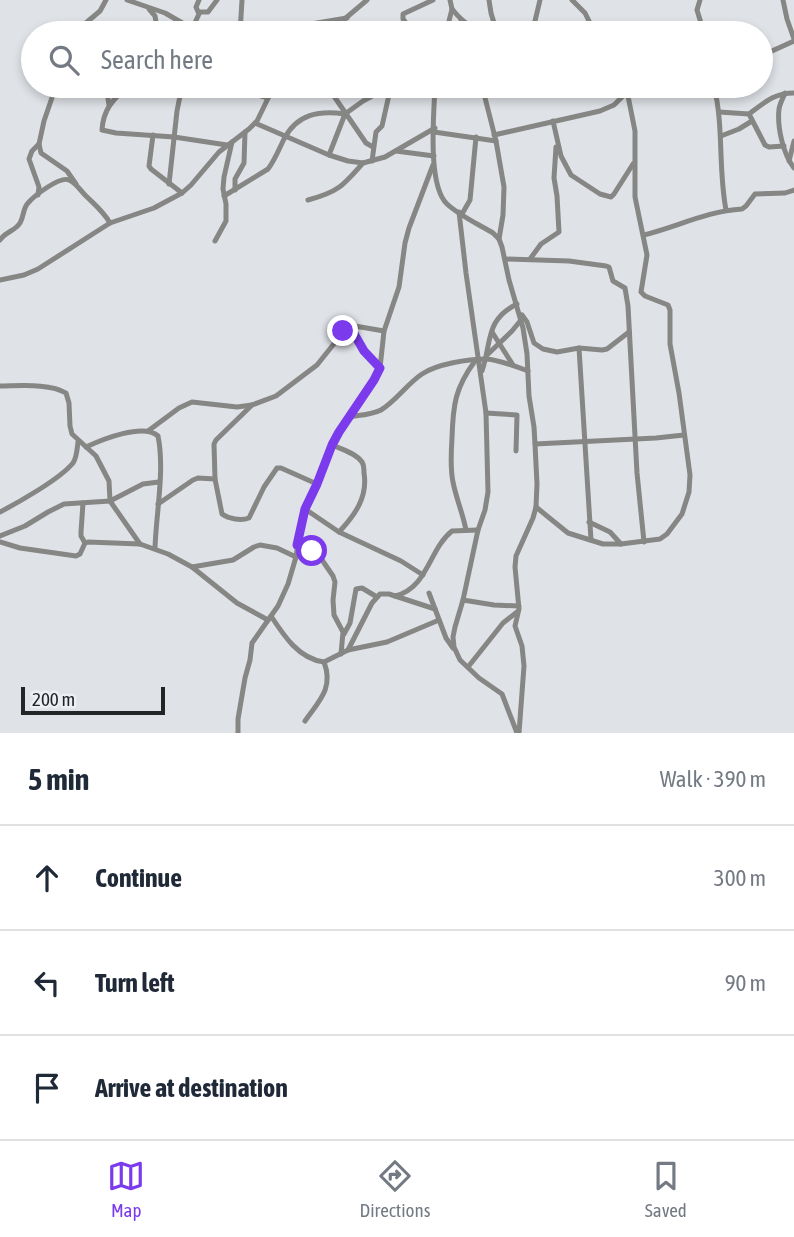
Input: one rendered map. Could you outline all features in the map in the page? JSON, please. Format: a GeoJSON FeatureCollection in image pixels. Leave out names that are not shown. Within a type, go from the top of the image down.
{"type":"FeatureCollection","features":[{"type":"Feature","properties":{"kind":"street"},"geometry":{"type":"LineString","coordinates":[[88,21],[100,11],[106,0]]}},
{"type":"Feature","properties":{"kind":"street"},"geometry":{"type":"LineString","coordinates":[[127,0],[165,13],[178,21]]}},
{"type":"Feature","properties":{"kind":"street"},"geometry":{"type":"LineString","coordinates":[[198,21],[199,12],[196,7],[199,0]]}},
{"type":"Feature","properties":{"kind":"street"},"geometry":{"type":"LineString","coordinates":[[199,12],[208,12],[217,0]]}},
{"type":"Feature","properties":{"kind":"street"},"geometry":{"type":"LineString","coordinates":[[241,21],[242,0]]}},
{"type":"Feature","properties":{"kind":"street"},"geometry":{"type":"LineString","coordinates":[[343,21],[367,0]]}},
{"type":"Feature","properties":{"kind":"street"},"geometry":{"type":"LineString","coordinates":[[404,21],[403,14],[433,0]]}},
{"type":"Feature","properties":{"kind":"street"},"geometry":{"type":"LineString","coordinates":[[449,21],[452,9],[450,0]]}},
{"type":"Feature","properties":{"kind":"street"},"geometry":{"type":"LineString","coordinates":[[489,0],[494,21]]}},
{"type":"Feature","properties":{"kind":"street"},"geometry":{"type":"LineString","coordinates":[[534,21],[540,0]]}},
{"type":"Feature","properties":{"kind":"street"},"geometry":{"type":"LineString","coordinates":[[572,0],[588,21]]}},
{"type":"Feature","properties":{"kind":"street"},"geometry":{"type":"LineString","coordinates":[[700,0],[697,10],[701,21]]}},
{"type":"Feature","properties":{"kind":"street"},"geometry":{"type":"LineString","coordinates":[[773,50],[794,40],[783,0]]}},
{"type":"Feature","properties":{"kind":"street"},"geometry":{"type":"LineString","coordinates":[[147,6],[156,21]]}},
{"type":"Feature","properties":{"kind":"street"},"geometry":{"type":"LineString","coordinates":[[452,9],[461,20]]}},
{"type":"Feature","properties":{"kind":"street"},"geometry":{"type":"LineString","coordinates":[[329,21],[347,18]]}},
{"type":"Feature","properties":{"kind":"street"},"geometry":{"type":"LineString","coordinates":[[785,93],[779,110],[784,146],[794,168]]}},
{"type":"Feature","properties":{"kind":"street"},"geometry":{"type":"LineString","coordinates":[[773,98],[794,93]]}},
{"type":"Feature","properties":{"kind":"street"},"geometry":{"type":"LineString","coordinates":[[52,98],[39,144],[41,153],[67,170],[77,186]]}},
{"type":"Feature","properties":{"kind":"street"},"geometry":{"type":"LineString","coordinates":[[108,98],[109,105]]}},
{"type":"Feature","properties":{"kind":"street"},"geometry":{"type":"LineString","coordinates":[[114,98],[109,105],[102,130],[230,143]]}},
{"type":"Feature","properties":{"kind":"street"},"geometry":{"type":"LineString","coordinates":[[169,184],[181,98]]}},
{"type":"Feature","properties":{"kind":"street"},"geometry":{"type":"LineString","coordinates":[[0,280],[38,269],[110,223],[154,208],[182,193],[219,152],[255,123],[268,98]]}},
{"type":"Feature","properties":{"kind":"street"},"geometry":{"type":"LineString","coordinates":[[335,98],[366,143],[373,147]]}},
{"type":"Feature","properties":{"kind":"street"},"geometry":{"type":"LineString","coordinates":[[330,155],[346,114],[367,98]]}},
{"type":"Feature","properties":{"kind":"street"},"geometry":{"type":"LineString","coordinates":[[372,161],[376,132],[383,123],[388,98]]}},
{"type":"Feature","properties":{"kind":"street"},"geometry":{"type":"LineString","coordinates":[[231,733],[238,730],[252,643],[270,618],[288,584],[305,509],[332,445],[380,368],[384,331],[399,287],[405,243],[433,165],[435,98]]}},
{"type":"Feature","properties":{"kind":"street"},"geometry":{"type":"LineString","coordinates":[[485,98],[505,194],[499,239]]}},
{"type":"Feature","properties":{"kind":"street"},"geometry":{"type":"LineString","coordinates":[[255,123],[330,155],[363,163],[396,150],[434,130],[495,138],[600,111],[614,106],[620,98]]}},
{"type":"Feature","properties":{"kind":"street"},"geometry":{"type":"LineString","coordinates":[[536,507],[568,533],[603,544],[621,544],[663,538],[685,507],[690,483],[680,393],[670,344],[670,310],[668,305],[641,292],[647,255],[635,197],[635,131],[630,98]]}},
{"type":"Feature","properties":{"kind":"street"},"geometry":{"type":"LineString","coordinates":[[716,98],[726,210]]}},
{"type":"Feature","properties":{"kind":"street"},"geometry":{"type":"LineString","coordinates":[[721,136],[739,129],[773,98]]}},
{"type":"Feature","properties":{"kind":"street"},"geometry":{"type":"LineString","coordinates":[[719,112],[750,117]]}},
{"type":"Feature","properties":{"kind":"street"},"geometry":{"type":"LineString","coordinates":[[224,196],[268,169],[285,136],[297,121],[307,115],[346,114]]}},
{"type":"Feature","properties":{"kind":"street"},"geometry":{"type":"LineString","coordinates":[[750,117],[765,145],[784,146]]}},
{"type":"Feature","properties":{"kind":"street"},"geometry":{"type":"LineString","coordinates":[[553,121],[556,141],[571,175],[606,197],[614,194],[635,161]]}},
{"type":"Feature","properties":{"kind":"street"},"geometry":{"type":"LineString","coordinates":[[235,190],[234,179],[244,163],[246,132]]}},
{"type":"Feature","properties":{"kind":"street"},"geometry":{"type":"LineString","coordinates":[[153,135],[149,166],[182,193]]}},
{"type":"Feature","properties":{"kind":"street"},"geometry":{"type":"LineString","coordinates":[[455,651],[453,637],[488,492],[486,412],[466,273],[461,213],[470,200],[476,137]]}},
{"type":"Feature","properties":{"kind":"street"},"geometry":{"type":"LineString","coordinates":[[530,259],[541,244],[559,232],[554,178],[556,141]]}},
{"type":"Feature","properties":{"kind":"street"},"geometry":{"type":"LineString","coordinates":[[789,161],[794,141]]}},
{"type":"Feature","properties":{"kind":"street"},"geometry":{"type":"LineString","coordinates":[[215,241],[226,220],[225,167],[230,143]]}},
{"type":"Feature","properties":{"kind":"street"},"geometry":{"type":"LineString","coordinates":[[38,195],[38,183],[29,159],[39,144]]}},
{"type":"Feature","properties":{"kind":"street"},"geometry":{"type":"LineString","coordinates":[[396,150],[434,156]]}},
{"type":"Feature","properties":{"kind":"street"},"geometry":{"type":"LineString","coordinates":[[308,200],[328,195],[338,189],[363,163]]}},
{"type":"Feature","properties":{"kind":"street"},"geometry":{"type":"LineString","coordinates":[[433,165],[442,198],[448,205],[494,233],[499,239],[520,316],[527,354],[537,484],[533,518],[516,555],[518,609],[515,626],[522,646],[524,666],[518,733]]}},
{"type":"Feature","properties":{"kind":"street"},"geometry":{"type":"LineString","coordinates":[[0,240],[17,227],[26,205],[64,179],[70,180],[100,208],[110,223]]}},
{"type":"Feature","properties":{"kind":"street"},"geometry":{"type":"LineString","coordinates":[[643,235],[668,229],[700,216],[742,209],[755,194],[794,190]]}},
{"type":"Feature","properties":{"kind":"street"},"geometry":{"type":"LineString","coordinates":[[505,259],[569,261],[609,267],[611,278],[625,288],[643,542]]}},
{"type":"Feature","properties":{"kind":"street"},"geometry":{"type":"LineString","coordinates":[[481,373],[492,332],[500,315],[517,304]]}},
{"type":"Feature","properties":{"kind":"street"},"geometry":{"type":"LineString","coordinates":[[520,316],[527,323],[536,345],[556,352],[579,348],[607,349],[629,332]]}},
{"type":"Feature","properties":{"kind":"street"},"geometry":{"type":"LineString","coordinates":[[349,417],[383,408],[424,373],[486,357],[512,331],[520,316]]}},
{"type":"Feature","properties":{"kind":"street"},"geometry":{"type":"LineString","coordinates":[[349,325],[384,331]]}},
{"type":"Feature","properties":{"kind":"street"},"geometry":{"type":"LineString","coordinates":[[349,325],[364,351],[380,368]]}},
{"type":"Feature","properties":{"kind":"street"},"geometry":{"type":"LineString","coordinates":[[86,447],[114,436],[148,431],[191,402],[237,407],[252,405],[276,396],[326,355],[349,325]]}},
{"type":"Feature","properties":{"kind":"street"},"geometry":{"type":"LineString","coordinates":[[492,332],[513,365]]}},
{"type":"Feature","properties":{"kind":"street"},"geometry":{"type":"LineString","coordinates":[[579,348],[591,540]]}},
{"type":"Feature","properties":{"kind":"street"},"geometry":{"type":"LineString","coordinates":[[486,357],[528,371]]}},
{"type":"Feature","properties":{"kind":"street"},"geometry":{"type":"LineString","coordinates":[[466,530],[451,473],[452,415],[460,384],[477,360]]}},
{"type":"Feature","properties":{"kind":"street"},"geometry":{"type":"LineString","coordinates":[[0,386],[48,387],[62,390],[68,396],[70,430],[74,438],[96,456],[109,481],[110,501],[140,544]]}},
{"type":"Feature","properties":{"kind":"street"},"geometry":{"type":"LineString","coordinates":[[252,405],[214,444],[215,479],[222,514],[239,519],[249,518],[277,468],[317,484]]}},
{"type":"Feature","properties":{"kind":"street"},"geometry":{"type":"LineString","coordinates":[[486,412],[517,415],[516,451]]}},
{"type":"Feature","properties":{"kind":"street"},"geometry":{"type":"LineString","coordinates":[[148,431],[158,436],[160,445],[155,548]]}},
{"type":"Feature","properties":{"kind":"street"},"geometry":{"type":"LineString","coordinates":[[535,443],[684,435]]}},
{"type":"Feature","properties":{"kind":"street"},"geometry":{"type":"LineString","coordinates":[[0,512],[32,494],[71,465],[77,455],[78,442]]}},
{"type":"Feature","properties":{"kind":"street"},"geometry":{"type":"LineString","coordinates":[[332,445],[359,459],[364,467],[365,479],[365,491],[358,508],[339,532]]}},
{"type":"Feature","properties":{"kind":"street"},"geometry":{"type":"LineString","coordinates":[[158,504],[193,480],[215,479]]}},
{"type":"Feature","properties":{"kind":"street"},"geometry":{"type":"LineString","coordinates":[[0,536],[25,526],[57,507],[110,501],[143,484],[159,482]]}},
{"type":"Feature","properties":{"kind":"street"},"geometry":{"type":"LineString","coordinates":[[83,503],[81,536],[85,543]]}},
{"type":"Feature","properties":{"kind":"street"},"geometry":{"type":"LineString","coordinates":[[305,509],[339,532],[401,561],[423,575]]}},
{"type":"Feature","properties":{"kind":"street"},"geometry":{"type":"LineString","coordinates":[[590,522],[610,532],[621,544]]}},
{"type":"Feature","properties":{"kind":"street"},"geometry":{"type":"LineString","coordinates":[[395,596],[411,590],[452,530],[478,530]]}},
{"type":"Feature","properties":{"kind":"street"},"geometry":{"type":"LineString","coordinates":[[85,543],[95,541],[140,544],[155,548],[192,567],[223,593],[270,618],[297,649],[324,662],[348,650],[387,642],[439,620]]}},
{"type":"Feature","properties":{"kind":"street"},"geometry":{"type":"LineString","coordinates":[[0,542],[20,548],[76,556],[80,554],[85,543]]}},
{"type":"Feature","properties":{"kind":"street"},"geometry":{"type":"LineString","coordinates":[[192,567],[233,560],[260,545],[277,548],[296,557]]}},
{"type":"Feature","properties":{"kind":"street"},"geometry":{"type":"LineString","coordinates":[[297,545],[318,554],[335,582],[334,615],[342,628],[341,654]]}},
{"type":"Feature","properties":{"kind":"street"},"geometry":{"type":"LineString","coordinates":[[342,637],[350,623],[356,589],[362,588],[376,597]]}},
{"type":"Feature","properties":{"kind":"street"},"geometry":{"type":"LineString","coordinates":[[348,650],[376,597],[384,593],[435,610]]}},
{"type":"Feature","properties":{"kind":"street"},"geometry":{"type":"LineString","coordinates":[[429,593],[446,638],[460,660],[502,694],[518,733]]}},
{"type":"Feature","properties":{"kind":"street"},"geometry":{"type":"LineString","coordinates":[[463,600],[518,609]]}},
{"type":"Feature","properties":{"kind":"street"},"geometry":{"type":"LineString","coordinates":[[468,667],[518,609]]}},
{"type":"Feature","properties":{"kind":"street"},"geometry":{"type":"LineString","coordinates":[[305,721],[326,690],[328,677],[324,662]]}},
{"type":"Feature","properties":{"kind":"route"},"geometry":{"type":"LineString","coordinates":[[312,551],[297,545],[305,509],[339,432],[380,368],[364,351],[349,325],[343,331]]}}]}
